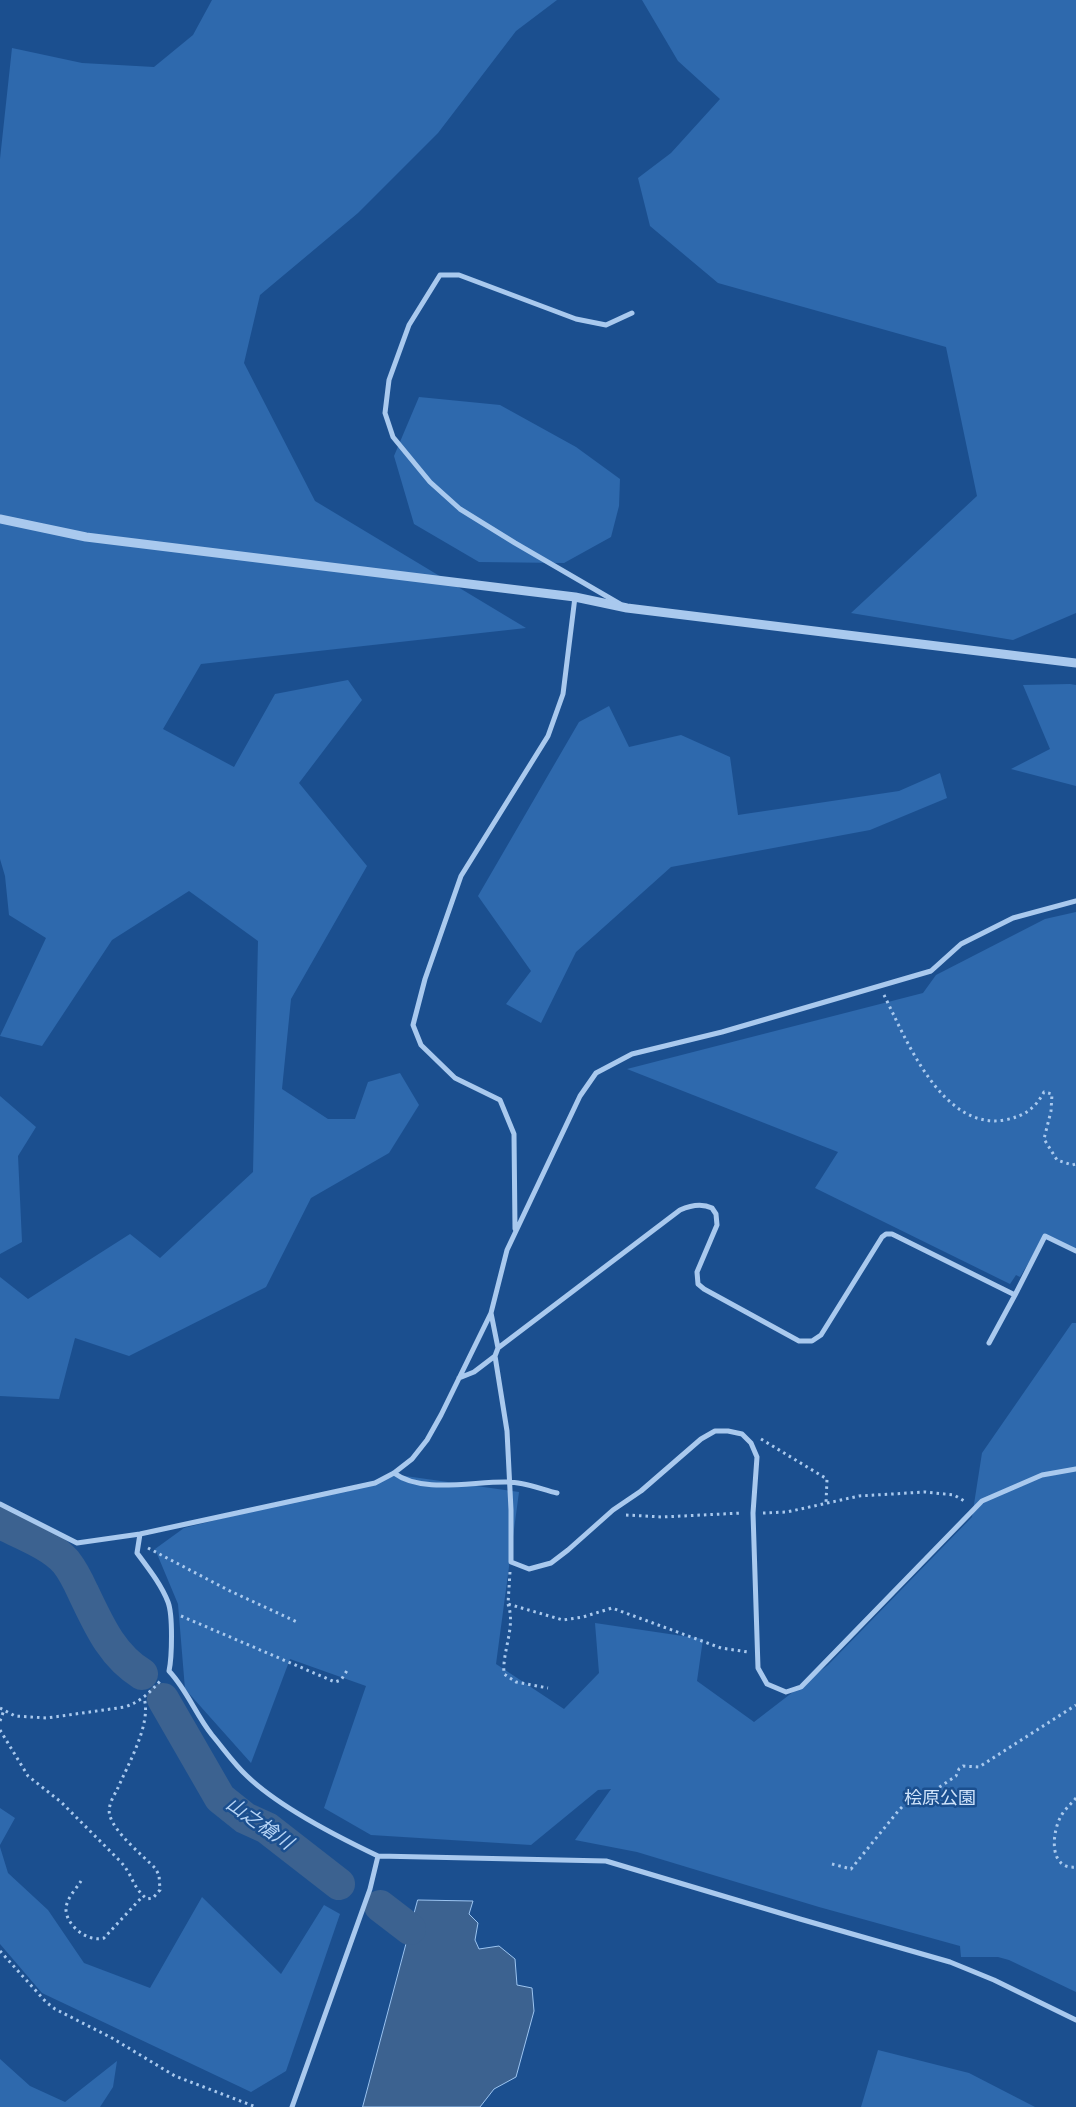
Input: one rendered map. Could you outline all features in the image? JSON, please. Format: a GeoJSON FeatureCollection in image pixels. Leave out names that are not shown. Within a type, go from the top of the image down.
{"type":"FeatureCollection","features":[{"type":"Feature","properties":{"kind":"street"},"geometry":{"type":"LineString","coordinates":[[627,608],[460,509],[430,482],[393,437],[385,413],[389,380],[410,325],[440,275],[458,275],[576,319],[606,325],[632,313]]}},
{"type":"Feature","properties":{"kind":"street"},"geometry":{"type":"LineString","coordinates":[[0,519],[86,537],[575,597],[627,608],[1076,663]]}},
{"type":"Feature","properties":{"kind":"street"},"geometry":{"type":"LineString","coordinates":[[516,1232],[514,1134],[500,1100],[455,1078],[420,1045],[413,1025],[425,979],[461,876],[548,736],[563,694],[575,597]]}},
{"type":"Feature","properties":{"kind":"street"},"geometry":{"type":"LineString","coordinates":[[0,1504],[77,1542],[140,1534],[375,1483],[394,1473],[412,1459],[427,1440],[491,1313],[507,1250],[580,1096],[596,1073],[632,1054],[722,1032],[931,971],[962,944],[1013,918],[1076,901]]}},
{"type":"Feature","properties":{"kind":"street"},"geometry":{"type":"LineString","coordinates":[[498,1348],[680,1210],[691,1205],[706,1205],[712,1208],[718,1219],[696,1272],[698,1284],[798,1341],[812,1341],[821,1335],[882,1237],[886,1234],[892,1234],[1015,1295]]}},
{"type":"Feature","properties":{"kind":"street"},"geometry":{"type":"LineString","coordinates":[[989,1343],[1046,1236],[1076,1251]]}},
{"type":"Feature","properties":{"kind":"street"},"geometry":{"type":"LineString","coordinates":[[491,1313],[498,1348],[495,1356],[507,1431],[510,1481],[510,1562],[529,1569],[551,1563],[613,1510],[641,1492],[701,1439],[715,1432],[728,1431],[742,1434],[751,1443],[757,1458],[753,1513],[758,1668],[767,1684],[786,1692],[801,1687],[982,1501],[1042,1475],[1076,1470]]}},
{"type":"Feature","properties":{"kind":"street"},"geometry":{"type":"LineString","coordinates":[[458,1378],[474,1372],[495,1356]]}},
{"type":"Feature","properties":{"kind":"street"},"geometry":{"type":"LineString","coordinates":[[394,1473],[411,1483],[510,1481],[557,1493]]}},
{"type":"Feature","properties":{"kind":"street"},"geometry":{"type":"LineString","coordinates":[[140,1534],[137,1553],[154,1577],[168,1603],[171,1662],[169,1672],[177,1680],[211,1733],[247,1776],[280,1802],[378,1856],[606,1861],[950,1962],[979,1973],[1076,2020]]}},
{"type":"Feature","properties":{"kind":"street"},"geometry":{"type":"LineString","coordinates":[[292,2107],[370,1889],[378,1856]]}},
{"type":"Feature","properties":{"kind":"path"},"geometry":{"type":"LineString","coordinates":[[879,985],[907,1043],[927,1077],[959,1110],[981,1120],[1003,1120],[1020,1116],[1034,1108],[1044,1092],[1052,1094],[1051,1111],[1044,1139],[1057,1160],[1072,1166],[1076,1164]]}},
{"type":"Feature","properties":{"kind":"path"},"geometry":{"type":"LineString","coordinates":[[742,1434],[749,1434],[760,1438],[827,1479],[826,1503]]}},
{"type":"Feature","properties":{"kind":"path"},"geometry":{"type":"LineString","coordinates":[[613,1510],[617,1514],[662,1517],[787,1512],[859,1496],[925,1492],[954,1495],[967,1503],[973,1510]]}},
{"type":"Feature","properties":{"kind":"path"},"geometry":{"type":"LineString","coordinates":[[154,1552],[228,1590],[297,1622]]}},
{"type":"Feature","properties":{"kind":"path"},"geometry":{"type":"LineString","coordinates":[[510,1562],[508,1604],[511,1614],[503,1665],[504,1674],[516,1682],[548,1688]]}},
{"type":"Feature","properties":{"kind":"path"},"geometry":{"type":"LineString","coordinates":[[508,1604],[563,1620],[582,1617],[612,1608],[721,1648],[742,1652],[756,1651]]}},
{"type":"Feature","properties":{"kind":"path"},"geometry":{"type":"LineString","coordinates":[[169,1613],[182,1616],[335,1682],[341,1680],[348,1669]]}},
{"type":"Feature","properties":{"kind":"path"},"geometry":{"type":"LineString","coordinates":[[0,1721],[2,1709],[15,1716],[60,1718],[125,1707],[144,1698],[169,1672]]}},
{"type":"Feature","properties":{"kind":"path"},"geometry":{"type":"LineString","coordinates":[[0,1730],[28,1776],[61,1802],[120,1860],[128,1869],[138,1892],[147,1899],[153,1898],[158,1893],[161,1883],[159,1875],[155,1868],[119,1832],[110,1816],[110,1808],[142,1731],[146,1706],[144,1698]]}},
{"type":"Feature","properties":{"kind":"path"},"geometry":{"type":"LineString","coordinates":[[832,1864],[851,1869],[898,1810],[910,1799],[935,1790],[956,1776],[959,1769],[963,1766],[979,1768],[1076,1705]]}},
{"type":"Feature","properties":{"kind":"path"},"geometry":{"type":"LineString","coordinates":[[1076,1798],[1060,1818],[1057,1827],[1055,1854],[1057,1861],[1064,1865],[1076,1867]]}},
{"type":"Feature","properties":{"kind":"path"},"geometry":{"type":"LineString","coordinates":[[81,1881],[66,1906],[66,1912],[76,1928],[88,1938],[99,1940],[104,1938],[143,1896]]}},
{"type":"Feature","properties":{"kind":"path"},"geometry":{"type":"LineString","coordinates":[[0,1951],[55,2010],[112,2038],[175,2076],[256,2107]]}},
{"type":"Feature","properties":{"kind":"green space"},"geometry":{"type":"Polygon","coordinates":[[[212,0],[557,0],[516,31],[438,133],[358,213],[260,295],[244,363],[315,501],[526,628],[201,664],[163,729],[234,767],[275,694],[348,680],[362,700],[299,783],[367,866],[291,999],[282,1089],[328,1119],[355,1119],[368,1082],[400,1073],[419,1105],[389,1153],[311,1198],[266,1287],[129,1356],[75,1338],[59,1399],[0,1396],[0,1277],[28,1299],[130,1234],[160,1258],[253,1172],[258,941],[189,891],[112,940],[42,1046],[0,1036],[46,938],[9,915],[5,876],[0,859],[0,159],[12,48],[82,63],[154,67],[193,35],[212,0]]]}},
{"type":"Feature","properties":{"kind":"green space"},"geometry":{"type":"Polygon","coordinates":[[[642,0],[1076,0],[1076,613],[1013,640],[851,613],[977,496],[946,347],[718,283],[650,226],[638,178],[671,153],[720,99],[678,61],[642,0]]]}},
{"type":"Feature","properties":{"kind":"green space"},"geometry":{"type":"Polygon","coordinates":[[[419,397],[500,405],[576,447],[620,479],[619,506],[611,537],[564,563],[479,562],[414,524],[394,456],[419,397]]]}},
{"type":"Feature","properties":{"kind":"green space"},"geometry":{"type":"Polygon","coordinates":[[[1023,685],[1076,685],[1076,786],[1011,769],[1050,749],[1023,685]]]}},
{"type":"Feature","properties":{"kind":"green space"},"geometry":{"type":"Polygon","coordinates":[[[609,706],[629,747],[681,735],[730,757],[738,815],[899,791],[940,773],[947,798],[870,830],[671,867],[576,952],[541,1023],[506,1004],[531,971],[478,896],[579,722],[609,706]]]}},
{"type":"Feature","properties":{"kind":"green space"},"geometry":{"type":"Polygon","coordinates":[[[1076,912],[1076,1251],[1045,1236],[1020,1277],[1016,1275],[1010,1284],[815,1188],[838,1152],[627,1069],[923,993],[936,975],[1045,919],[1076,912]]]}},
{"type":"Feature","properties":{"kind":"green space"},"geometry":{"type":"Polygon","coordinates":[[[0,1096],[36,1127],[18,1156],[22,1242],[0,1254],[0,1096]]]}},
{"type":"Feature","properties":{"kind":"green space","name":"桧原公園"},"geometry":{"type":"Polygon","coordinates":[[[1072,1323],[1076,1323],[1076,1992],[1009,1960],[998,1957],[961,1957],[960,1946],[819,1907],[637,1852],[575,1840],[611,1789],[598,1790],[531,1845],[371,1835],[324,1808],[366,1686],[290,1659],[251,1763],[185,1689],[178,1604],[155,1549],[184,1528],[398,1475],[519,1492],[496,1664],[564,1709],[599,1673],[595,1623],[703,1639],[697,1681],[754,1722],[828,1665],[972,1517],[982,1453],[1072,1323]]]}},
{"type":"Feature","properties":{"kind":"green space"},"geometry":{"type":"Polygon","coordinates":[[[0,1808],[15,1818],[0,1845],[0,1808]]]}},
{"type":"Feature","properties":{"kind":"green space"},"geometry":{"type":"Polygon","coordinates":[[[0,1847],[8,1873],[48,1910],[84,1963],[150,1988],[202,1897],[281,1974],[324,1905],[340,1914],[286,2071],[251,2092],[42,1993],[0,1944],[0,1847]]]}},
{"type":"Feature","properties":{"kind":"green space"},"geometry":{"type":"Polygon","coordinates":[[[878,2050],[969,2073],[1035,2107],[861,2107],[878,2050]]]}},
{"type":"Feature","properties":{"kind":"green space"},"geometry":{"type":"Polygon","coordinates":[[[0,2059],[30,2086],[65,2102],[117,2061],[113,2087],[100,2107],[0,2107],[0,2059]]]}},
{"type":"Feature","properties":{"kind":"shaded area"},"geometry":{"type":"Polygon","coordinates":[[[418,1900],[473,1901],[469,1914],[478,1923],[475,1940],[479,1949],[499,1946],[515,1959],[517,1985],[532,1988],[534,2011],[516,2077],[494,2089],[480,2107],[363,2107],[418,1900]]]}},
{"type":"Feature","properties":{"kind":"waterway","name":"山之槍川"},"geometry":{"type":"LineString","coordinates":[[0,1523],[53,1550],[66,1562],[106,1638],[122,1658],[142,1674]]}},
{"type":"Feature","properties":{"kind":"waterway","name":"山之槍川"},"geometry":{"type":"LineString","coordinates":[[163,1699],[220,1798],[245,1818],[267,1828],[339,1884]]}},
{"type":"Feature","properties":{"kind":"waterway","name":"山之槍川"},"geometry":{"type":"LineString","coordinates":[[380,1906],[410,1929]]}}]}
